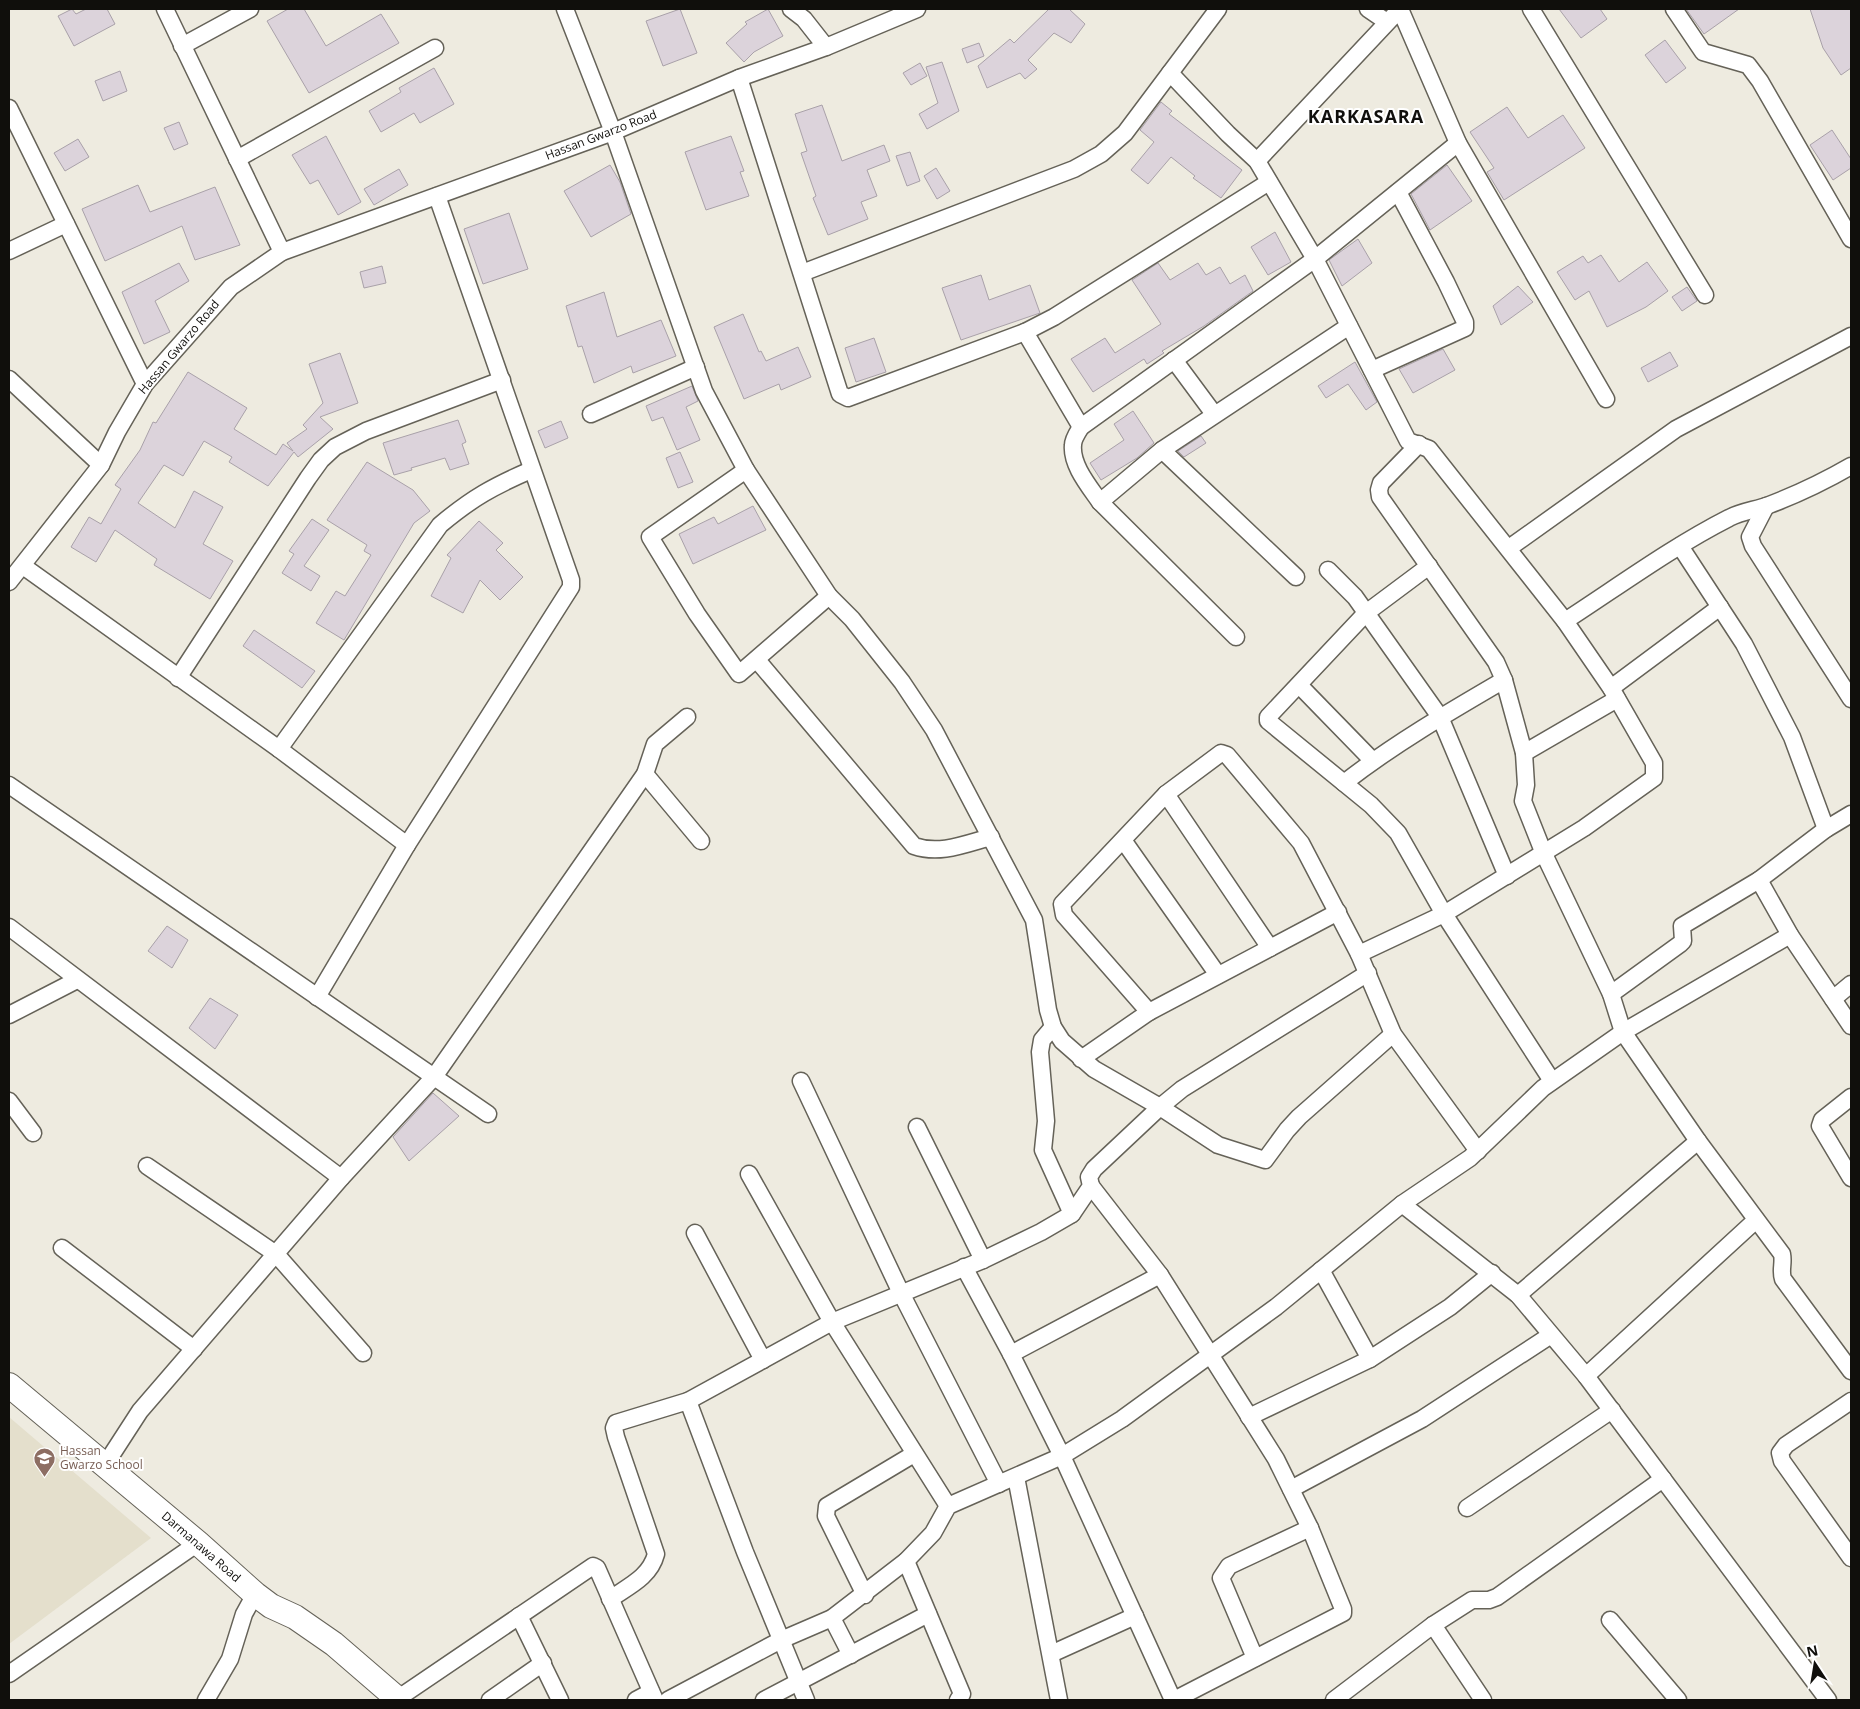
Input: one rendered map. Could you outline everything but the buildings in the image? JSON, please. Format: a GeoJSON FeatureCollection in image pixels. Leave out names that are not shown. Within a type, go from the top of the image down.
{"type":"FeatureCollection","features":[{"type":"Feature","properties":{"kind":"street"},"geometry":{"type":"LineString","coordinates":[[165,9],[282,252]]}},
{"type":"Feature","properties":{"kind":"street"},"geometry":{"type":"LineString","coordinates":[[182,46],[250,9]]}},
{"type":"Feature","properties":{"kind":"street"},"geometry":{"type":"LineString","coordinates":[[564,9],[614,132],[704,391],[746,470],[829,596],[852,619],[914,698],[934,730],[1034,920],[1053,1026],[1062,1041],[1081,1059],[1160,1107],[1218,1146],[1265,1160],[1293,1124],[1393,1034]]}},
{"type":"Feature","properties":{"kind":"street"},"geometry":{"type":"LineString","coordinates":[[791,9],[804,19],[826,47]]}},
{"type":"Feature","properties":{"kind":"street","name":"Hassan Gwarzo Road"},"geometry":{"type":"LineString","coordinates":[[9,582],[101,465],[117,432],[145,384],[230,287],[282,252],[614,132],[739,78],[826,47],[917,9]]}},
{"type":"Feature","properties":{"kind":"street"},"geometry":{"type":"LineString","coordinates":[[802,273],[1074,168],[1094,158],[1125,133],[1218,9]]}},
{"type":"Feature","properties":{"kind":"street"},"geometry":{"type":"LineString","coordinates":[[1368,9],[1387,22]]}},
{"type":"Feature","properties":{"kind":"street"},"geometry":{"type":"LineString","coordinates":[[1257,161],[1400,9],[1458,143],[1606,398]]}},
{"type":"Feature","properties":{"kind":"street"},"geometry":{"type":"LineString","coordinates":[[1531,9],[1705,295]]}},
{"type":"Feature","properties":{"kind":"street"},"geometry":{"type":"LineString","coordinates":[[1674,9],[1703,52],[1730,58],[1748,65],[1760,81],[1851,239]]}},
{"type":"Feature","properties":{"kind":"street"},"geometry":{"type":"LineString","coordinates":[[237,160],[351,93],[435,48]]}},
{"type":"Feature","properties":{"kind":"street"},"geometry":{"type":"LineString","coordinates":[[1170,72],[1228,134],[1257,161],[1315,259],[1397,420],[1414,443],[1429,449],[1565,621],[1614,694],[1654,764],[1654,778],[1544,854],[1444,914],[1359,954]]}},
{"type":"Feature","properties":{"kind":"street"},"geometry":{"type":"LineString","coordinates":[[739,78],[840,394],[848,398],[1025,332],[1062,312],[1270,182]]}},
{"type":"Feature","properties":{"kind":"street"},"geometry":{"type":"LineString","coordinates":[[9,108],[145,384]]}},
{"type":"Feature","properties":{"kind":"street"},"geometry":{"type":"LineString","coordinates":[[1236,638],[1100,502],[1083,478],[1072,444],[1081,427],[1315,259],[1458,143]]}},
{"type":"Feature","properties":{"kind":"street"},"geometry":{"type":"LineString","coordinates":[[1372,370],[1465,328],[1465,322],[1446,282],[1398,192]]}},
{"type":"Feature","properties":{"kind":"street"},"geometry":{"type":"LineString","coordinates":[[317,997],[407,845],[571,587],[571,580],[531,470],[502,380],[437,196]]}},
{"type":"Feature","properties":{"kind":"street"},"geometry":{"type":"LineString","coordinates":[[9,251],[66,224]]}},
{"type":"Feature","properties":{"kind":"street"},"geometry":{"type":"LineString","coordinates":[[1100,502],[1162,450],[1349,326]]}},
{"type":"Feature","properties":{"kind":"street"},"geometry":{"type":"LineString","coordinates":[[1025,332],[1081,427]]}},
{"type":"Feature","properties":{"kind":"street"},"geometry":{"type":"LineString","coordinates":[[1509,548],[1676,430],[1851,336]]}},
{"type":"Feature","properties":{"kind":"street"},"geometry":{"type":"LineString","coordinates":[[1174,360],[1214,414]]}},
{"type":"Feature","properties":{"kind":"street"},"geometry":{"type":"LineString","coordinates":[[591,414],[696,367]]}},
{"type":"Feature","properties":{"kind":"street"},"geometry":{"type":"LineString","coordinates":[[9,379],[101,465]]}},
{"type":"Feature","properties":{"kind":"street"},"geometry":{"type":"LineString","coordinates":[[178,678],[308,478],[321,460],[335,447],[366,431],[502,380]]}},
{"type":"Feature","properties":{"kind":"street"},"geometry":{"type":"LineString","coordinates":[[1414,443],[1381,483],[1378,490],[1380,497],[1496,662],[1504,680],[1524,753],[1526,785],[1523,801],[1544,854],[1611,994],[1623,1032],[1698,1141],[1782,1254],[1784,1262],[1780,1272],[1783,1279],[1851,1371]]}},
{"type":"Feature","properties":{"kind":"street"},"geometry":{"type":"LineString","coordinates":[[1162,450],[1296,577]]}},
{"type":"Feature","properties":{"kind":"street"},"geometry":{"type":"LineString","coordinates":[[1565,621],[1680,546],[1730,518],[1748,510],[1766,506],[1817,485],[1851,466]]}},
{"type":"Feature","properties":{"kind":"street"},"geometry":{"type":"LineString","coordinates":[[279,749],[440,525],[467,502],[497,485],[531,470]]}},
{"type":"Feature","properties":{"kind":"street"},"geometry":{"type":"LineString","coordinates":[[746,470],[649,539],[738,673],[742,673],[829,596]]}},
{"type":"Feature","properties":{"kind":"street"},"geometry":{"type":"LineString","coordinates":[[1766,506],[1750,537],[1753,546],[1848,688]]}},
{"type":"Feature","properties":{"kind":"street"},"geometry":{"type":"LineString","coordinates":[[1680,546],[1744,644],[1792,737],[1826,829]]}},
{"type":"Feature","properties":{"kind":"street"},"geometry":{"type":"LineString","coordinates":[[23,566],[279,749],[407,845]]}},
{"type":"Feature","properties":{"kind":"street"},"geometry":{"type":"LineString","coordinates":[[1429,566],[1366,613],[1268,716],[1268,721],[1371,805],[1398,833],[1444,914],[1552,1082]]}},
{"type":"Feature","properties":{"kind":"street"},"geometry":{"type":"LineString","coordinates":[[1328,570],[1355,597],[1440,717],[1507,876]]}},
{"type":"Feature","properties":{"kind":"street"},"geometry":{"type":"LineString","coordinates":[[1524,753],[1614,694],[1720,608]]}},
{"type":"Feature","properties":{"kind":"street"},"geometry":{"type":"LineString","coordinates":[[757,660],[914,846],[925,850],[941,850],[991,837]]}},
{"type":"Feature","properties":{"kind":"street"},"geometry":{"type":"LineString","coordinates":[[1344,783],[1373,761],[1440,717],[1504,680]]}},
{"type":"Feature","properties":{"kind":"street"},"geometry":{"type":"LineString","coordinates":[[1298,686],[1373,761]]}},
{"type":"Feature","properties":{"kind":"street"},"geometry":{"type":"LineString","coordinates":[[105,1465],[140,1411],[341,1178],[434,1077],[645,774],[655,744],[686,717]]}},
{"type":"Feature","properties":{"kind":"street"},"geometry":{"type":"LineString","coordinates":[[1149,1012],[1064,915],[1062,904],[1166,794],[1214,756],[1221,753],[1227,755],[1301,842],[1359,954],[1393,1034],[1478,1151]]}},
{"type":"Feature","properties":{"kind":"street"},"geometry":{"type":"LineString","coordinates":[[645,774],[701,841]]}},
{"type":"Feature","properties":{"kind":"street"},"geometry":{"type":"LineString","coordinates":[[9,785],[488,1114]]}},
{"type":"Feature","properties":{"kind":"street"},"geometry":{"type":"LineString","coordinates":[[1166,794],[1270,948]]}},
{"type":"Feature","properties":{"kind":"street"},"geometry":{"type":"LineString","coordinates":[[1611,994],[1680,944],[1683,941],[1682,926],[1759,880],[1826,829],[1851,814]]}},
{"type":"Feature","properties":{"kind":"street"},"geometry":{"type":"LineString","coordinates":[[1123,840],[1218,976]]}},
{"type":"Feature","properties":{"kind":"street"},"geometry":{"type":"LineString","coordinates":[[1759,880],[1790,935],[1851,1026]]}},
{"type":"Feature","properties":{"kind":"street"},"geometry":{"type":"LineString","coordinates":[[1081,1059],[1149,1012],[1338,912]]}},
{"type":"Feature","properties":{"kind":"street"},"geometry":{"type":"LineString","coordinates":[[9,927],[341,1178]]}},
{"type":"Feature","properties":{"kind":"street"},"geometry":{"type":"LineString","coordinates":[[668,1700],[781,1640],[832,1618],[865,1595],[906,1561],[934,1533],[948,1506],[1062,1456],[1122,1419],[1321,1270],[1402,1204],[1450,1174],[1478,1151],[1519,1110],[1552,1082],[1623,1032],[1790,935]]}},
{"type":"Feature","properties":{"kind":"street"},"geometry":{"type":"LineString","coordinates":[[964,1267],[1011,1354],[1062,1456],[1173,1700],[1343,1613],[1340,1596],[1291,1489],[1211,1354],[1160,1275],[1091,1186],[1089,1177],[1094,1169],[1182,1089],[1368,973]]}},
{"type":"Feature","properties":{"kind":"street"},"geometry":{"type":"LineString","coordinates":[[9,1015],[77,980]]}},
{"type":"Feature","properties":{"kind":"street"},"geometry":{"type":"LineString","coordinates":[[1833,999],[1851,984]]}},
{"type":"Feature","properties":{"kind":"street"},"geometry":{"type":"LineString","coordinates":[[1053,1026],[1042,1040],[1040,1052],[1046,1121],[1043,1150],[1072,1214]]}},
{"type":"Feature","properties":{"kind":"street"},"geometry":{"type":"LineString","coordinates":[[801,1081],[901,1293],[999,1484]]}},
{"type":"Feature","properties":{"kind":"street"},"geometry":{"type":"LineString","coordinates":[[1851,1097],[1822,1120],[1820,1126],[1851,1178]]}},
{"type":"Feature","properties":{"kind":"street"},"geometry":{"type":"LineString","coordinates":[[9,1102],[33,1133]]}},
{"type":"Feature","properties":{"kind":"street"},"geometry":{"type":"LineString","coordinates":[[917,1127],[983,1260]]}},
{"type":"Feature","properties":{"kind":"street"},"geometry":{"type":"LineString","coordinates":[[1518,1295],[1698,1141]]}},
{"type":"Feature","properties":{"kind":"street"},"geometry":{"type":"LineString","coordinates":[[147,1166],[276,1254],[363,1353]]}},
{"type":"Feature","properties":{"kind":"street"},"geometry":{"type":"LineString","coordinates":[[749,1174],[832,1322],[948,1506]]}},
{"type":"Feature","properties":{"kind":"street"},"geometry":{"type":"LineString","coordinates":[[610,1598],[644,1576],[653,1566],[656,1554],[616,1437],[614,1428],[616,1423],[688,1401],[832,1322],[983,1260],[1041,1232],[1072,1214],[1091,1186]]}},
{"type":"Feature","properties":{"kind":"street"},"geometry":{"type":"LineString","coordinates":[[1402,1204],[1518,1295],[1586,1376],[1828,1700]]}},
{"type":"Feature","properties":{"kind":"street"},"geometry":{"type":"LineString","coordinates":[[1586,1376],[1756,1220]]}},
{"type":"Feature","properties":{"kind":"street"},"geometry":{"type":"LineString","coordinates":[[695,1233],[763,1360]]}},
{"type":"Feature","properties":{"kind":"street"},"geometry":{"type":"LineString","coordinates":[[62,1248],[194,1348]]}},
{"type":"Feature","properties":{"kind":"street"},"geometry":{"type":"LineString","coordinates":[[1321,1270],[1370,1359]]}},
{"type":"Feature","properties":{"kind":"street"},"geometry":{"type":"LineString","coordinates":[[1249,1417],[1370,1359],[1450,1306],[1492,1273]]}},
{"type":"Feature","properties":{"kind":"street"},"geometry":{"type":"LineString","coordinates":[[1011,1354],[1160,1275]]}},
{"type":"Feature","properties":{"kind":"street"},"geometry":{"type":"LineString","coordinates":[[1291,1489],[1422,1419],[1551,1335]]}},
{"type":"Feature","properties":{"kind":"street","name":"Darmanawa Road"},"geometry":{"type":"LineString","coordinates":[[9,1385],[198,1543],[263,1600],[295,1617],[334,1644],[398,1700]]}},
{"type":"Feature","properties":{"kind":"street"},"geometry":{"type":"LineString","coordinates":[[688,1401],[745,1552],[806,1700]]}},
{"type":"Feature","properties":{"kind":"street"},"geometry":{"type":"LineString","coordinates":[[1851,1401],[1786,1445],[1780,1453],[1782,1462],[1851,1558]]}},
{"type":"Feature","properties":{"kind":"street"},"geometry":{"type":"LineString","coordinates":[[1466,1508],[1612,1410]]}},
{"type":"Feature","properties":{"kind":"street"},"geometry":{"type":"LineString","coordinates":[[865,1595],[825,1511],[827,1506],[914,1454]]}},
{"type":"Feature","properties":{"kind":"street"},"geometry":{"type":"LineString","coordinates":[[1016,1477],[1059,1700]]}},
{"type":"Feature","properties":{"kind":"street"},"geometry":{"type":"LineString","coordinates":[[1334,1700],[1433,1625],[1472,1600],[1489,1600],[1497,1597],[1663,1479]]}},
{"type":"Feature","properties":{"kind":"street"},"geometry":{"type":"LineString","coordinates":[[1255,1658],[1221,1578],[1223,1572],[1228,1566],[1310,1528]]}},
{"type":"Feature","properties":{"kind":"street"},"geometry":{"type":"LineString","coordinates":[[9,1674],[198,1543]]}},
{"type":"Feature","properties":{"kind":"street"},"geometry":{"type":"LineString","coordinates":[[906,1561],[962,1694],[958,1700]]}},
{"type":"Feature","properties":{"kind":"street"},"geometry":{"type":"LineString","coordinates":[[398,1700],[593,1566],[596,1568],[610,1598],[653,1696],[636,1700]]}},
{"type":"Feature","properties":{"kind":"street"},"geometry":{"type":"LineString","coordinates":[[206,1700],[230,1660],[244,1614],[263,1600]]}},
{"type":"Feature","properties":{"kind":"street"},"geometry":{"type":"LineString","coordinates":[[764,1700],[928,1614]]}},
{"type":"Feature","properties":{"kind":"street"},"geometry":{"type":"LineString","coordinates":[[519,1616],[560,1700]]}},
{"type":"Feature","properties":{"kind":"street"},"geometry":{"type":"LineString","coordinates":[[1051,1654],[1135,1616]]}},
{"type":"Feature","properties":{"kind":"street"},"geometry":{"type":"LineString","coordinates":[[832,1618],[850,1655]]}},
{"type":"Feature","properties":{"kind":"street"},"geometry":{"type":"LineString","coordinates":[[1610,1620],[1678,1700]]}},
{"type":"Feature","properties":{"kind":"street"},"geometry":{"type":"LineString","coordinates":[[1433,1625],[1483,1700]]}},
{"type":"Feature","properties":{"kind":"street"},"geometry":{"type":"LineString","coordinates":[[490,1700],[543,1663]]}},
{"type":"Feature","properties":{"kind":"shaded area","name":"Hassan Gwarzo School"},"geometry":{"type":"Polygon","coordinates":[[[9,1417],[151,1538],[9,1644],[9,1417]]]}},
{"type":"Feature","properties":{"kind":"place","name":"Hassan Gwarzo School"},"geometry":{"type":"Point","coordinates":[44,1477]}},
{"type":"Feature","properties":{"kind":"district","name":"KARKASARA"},"geometry":{"type":"Point","coordinates":[1366,117]}}]}
